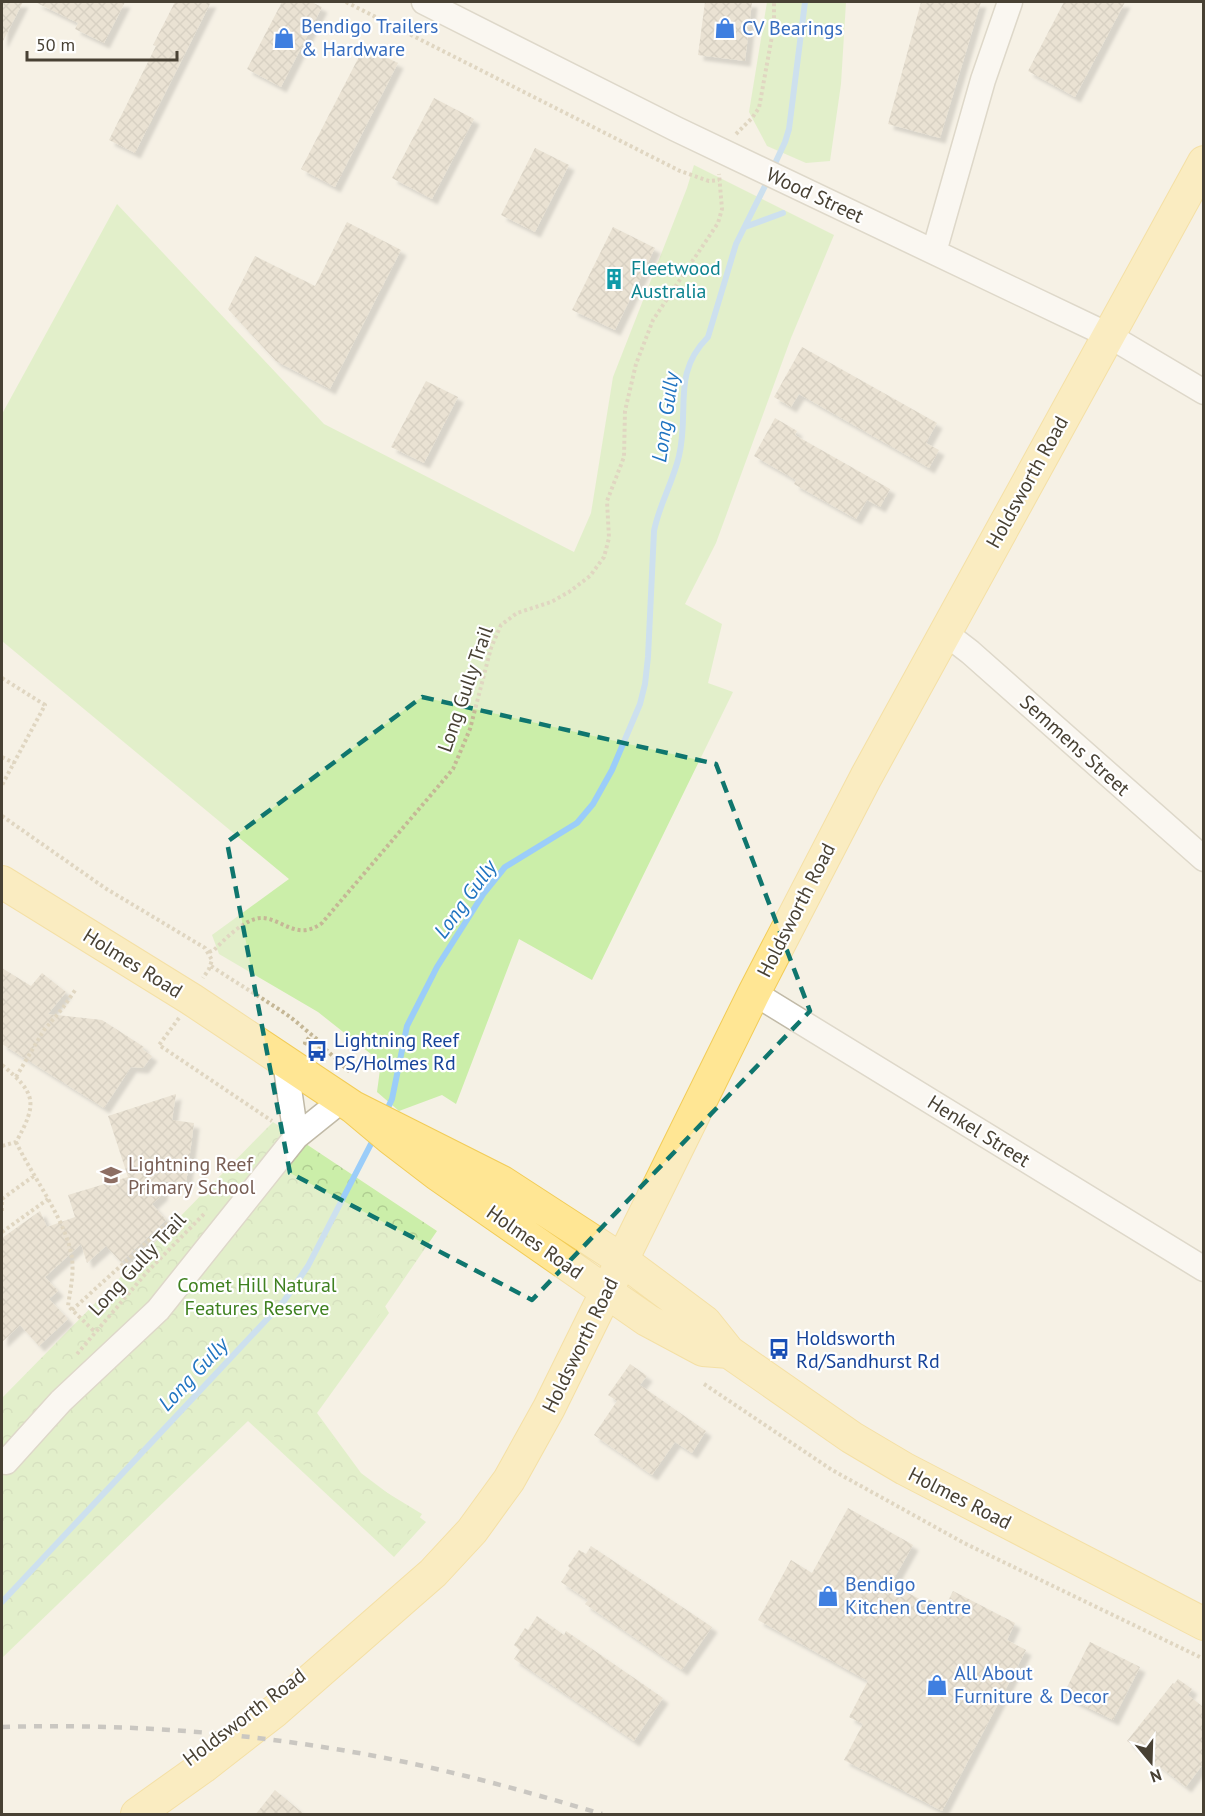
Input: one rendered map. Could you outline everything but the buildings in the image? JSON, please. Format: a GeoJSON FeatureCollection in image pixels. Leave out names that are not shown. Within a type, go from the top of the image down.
{"type":"FeatureCollection","features":[{"type":"Feature","properties":{"kind":"main road","name":"Holdsworth Road"},"geometry":{"type":"LineString","coordinates":[[136,1815],[275,1711],[440,1566],[472,1532],[510,1480],[549,1408],[754,993],[866,777],[1203,162]]}},
{"type":"Feature","properties":{"kind":"main road","name":"Holmes Road"},"geometry":{"type":"LineString","coordinates":[[2,882],[191,999],[371,1119],[647,1320],[703,1350],[729,1352]]}},
{"type":"Feature","properties":{"kind":"main road","name":"Holmes Road"},"geometry":{"type":"LineString","coordinates":[[371,1119],[502,1182],[622,1260],[705,1322],[729,1352],[840,1430],[887,1459],[1203,1624]]}},
{"type":"Feature","properties":{"kind":"street","name":"Wood Street"},"geometry":{"type":"LineString","coordinates":[[424,2],[676,129],[1108,335],[1203,392]]}},
{"type":"Feature","properties":{"kind":"street"},"geometry":{"type":"LineString","coordinates":[[934,252],[983,80],[1010,2]]}},
{"type":"Feature","properties":{"kind":"street","name":"Semmens Street"},"geometry":{"type":"LineString","coordinates":[[944,632],[970,652],[1203,859]]}},
{"type":"Feature","properties":{"kind":"street","name":"Henkel Street"},"geometry":{"type":"LineString","coordinates":[[754,993],[1203,1269]]}},
{"type":"Feature","properties":{"kind":"street"},"geometry":{"type":"LineString","coordinates":[[6,1462],[61,1401],[158,1310],[289,1132],[285,1061]]}},
{"type":"Feature","properties":{"kind":"street"},"geometry":{"type":"LineString","coordinates":[[289,1132],[371,1119]]}},
{"type":"Feature","properties":{"kind":"path"},"geometry":{"type":"LineString","coordinates":[[346,2],[680,171],[709,181],[718,180]]}},
{"type":"Feature","properties":{"kind":"path"},"geometry":{"type":"LineString","coordinates":[[734,137],[759,108],[774,25],[774,2]]}},
{"type":"Feature","properties":{"kind":"path","name":"Long Gully Trail"},"geometry":{"type":"LineString","coordinates":[[209,952],[257,918],[264,918],[299,930],[312,929],[322,923],[453,769],[470,729],[491,648],[501,625],[517,613],[551,602],[569,592],[590,576],[600,563],[608,545],[607,501],[624,457],[625,411],[636,364],[653,320],[718,223],[722,209],[718,180],[720,170]]}},
{"type":"Feature","properties":{"kind":"path"},"geometry":{"type":"LineString","coordinates":[[2,678],[45,705],[2,785]]}},
{"type":"Feature","properties":{"kind":"path"},"geometry":{"type":"LineString","coordinates":[[2,757],[14,763]]}},
{"type":"Feature","properties":{"kind":"path"},"geometry":{"type":"LineString","coordinates":[[2,816],[105,888],[195,941],[209,952],[212,960],[205,975]]}},
{"type":"Feature","properties":{"kind":"path"},"geometry":{"type":"LineString","coordinates":[[211,966],[285,1013],[311,1035]]}},
{"type":"Feature","properties":{"kind":"path"},"geometry":{"type":"LineString","coordinates":[[16,1077],[44,1030],[76,989]]}},
{"type":"Feature","properties":{"kind":"path"},"geometry":{"type":"LineString","coordinates":[[167,1032],[159,1045],[289,1132]]}},
{"type":"Feature","properties":{"kind":"path"},"geometry":{"type":"LineString","coordinates":[[2,1065],[16,1077],[30,1095],[31,1107],[28,1122],[16,1142],[2,1146]]}},
{"type":"Feature","properties":{"kind":"path"},"geometry":{"type":"LineString","coordinates":[[16,1142],[48,1199],[72,1257],[73,1272],[68,1306],[95,1332]]}},
{"type":"Feature","properties":{"kind":"path"},"geometry":{"type":"LineString","coordinates":[[2,1211],[2,1198],[34,1176]]}},
{"type":"Feature","properties":{"kind":"path"},"geometry":{"type":"LineString","coordinates":[[2,1232],[48,1199]]}},
{"type":"Feature","properties":{"kind":"path","name":"Long Gully Trail"},"geometry":{"type":"LineString","coordinates":[[75,1356],[147,1272],[210,1208]]}},
{"type":"Feature","properties":{"kind":"path"},"geometry":{"type":"LineString","coordinates":[[72,1310],[168,1223]]}},
{"type":"Feature","properties":{"kind":"path"},"geometry":{"type":"LineString","coordinates":[[704,1384],[832,1470],[964,1543],[1203,1659]]}},
{"type":"Feature","properties":{"kind":"highlighted area"},"geometry":{"type":"Polygon","coordinates":[[[422,697],[716,764],[810,1011],[532,1300],[290,1173],[227,842],[422,697]]]}},
{"type":"Feature","properties":{"kind":"green space"},"geometry":{"type":"Polygon","coordinates":[[[767,2],[846,2],[841,84],[830,161],[806,163],[767,146],[749,112],[767,2]]]}},
{"type":"Feature","properties":{"kind":"green space"},"geometry":{"type":"Polygon","coordinates":[[[694,165],[834,235],[791,338],[716,543],[685,604],[722,624],[708,683],[733,692],[592,980],[519,939],[456,1104],[442,1095],[399,1111],[377,1092],[381,1062],[318,1012],[219,954],[212,935],[289,879],[2,641],[2,414],[117,204],[324,424],[574,552],[591,513],[613,377],[694,165]]]}},
{"type":"Feature","properties":{"kind":"green space","name":"Comet Hill Natural Features Reserve"},"geometry":{"type":"Polygon","coordinates":[[[273,1122],[437,1231],[314,1410],[353,1472],[422,1514],[396,1552],[247,1411],[2,1644],[2,1398],[273,1122]]]}},
{"type":"Feature","properties":{"kind":"green space"},"geometry":{"type":"Polygon","coordinates":[[[366,1273],[389,1313],[317,1413],[361,1473],[426,1522],[394,1557],[248,1421],[2,1658],[2,1622],[366,1273]]]}},
{"type":"Feature","properties":{"kind":"waterway","name":"Long Gully"},"geometry":{"type":"LineString","coordinates":[[772,170],[789,129],[805,2]]}},
{"type":"Feature","properties":{"kind":"waterway","name":"Long Gully"},"geometry":{"type":"LineString","coordinates":[[386,1112],[392,1099],[407,1026],[437,967],[484,893],[505,867],[577,823],[593,804],[612,770],[640,704],[648,657],[654,531],[679,456],[685,379],[689,365],[708,337],[736,244],[768,180]]}},
{"type":"Feature","properties":{"kind":"waterway"},"geometry":{"type":"LineString","coordinates":[[745,227],[783,213]]}},
{"type":"Feature","properties":{"kind":"waterway","name":"Long Gully"},"geometry":{"type":"LineString","coordinates":[[2,1602],[284,1301],[308,1266],[374,1138]]}},
{"type":"Feature","properties":{"kind":"railway"},"geometry":{"type":"LineString","coordinates":[[2,1727],[152,1729],[252,1737],[301,1744],[451,1772],[602,1814]]}},
{"type":"Feature","properties":{"kind":"place","name":"CV Bearings"},"geometry":{"type":"Point","coordinates":[725,28]}},
{"type":"Feature","properties":{"kind":"place","name":"Bendigo Trailers & Hardware"},"geometry":{"type":"Point","coordinates":[284,38]}},
{"type":"Feature","properties":{"kind":"place","name":"Fleetwood Australia"},"geometry":{"type":"Point","coordinates":[614,279]}},
{"type":"Feature","properties":{"kind":"place","name":"Lightning Reef PS/Holmes Rd"},"geometry":{"type":"Point","coordinates":[317,1051]}},
{"type":"Feature","properties":{"kind":"place","name":"Lightning Reef Primary School"},"geometry":{"type":"Point","coordinates":[111,1175]}},
{"type":"Feature","properties":{"kind":"place","name":"Holdsworth Rd/Sandhurst Rd"},"geometry":{"type":"Point","coordinates":[779,1349]}},
{"type":"Feature","properties":{"kind":"place","name":"Bendigo Kitchen Centre"},"geometry":{"type":"Point","coordinates":[828,1596]}},
{"type":"Feature","properties":{"kind":"place","name":"All About Furniture & Decor"},"geometry":{"type":"Point","coordinates":[937,1685]}}]}
